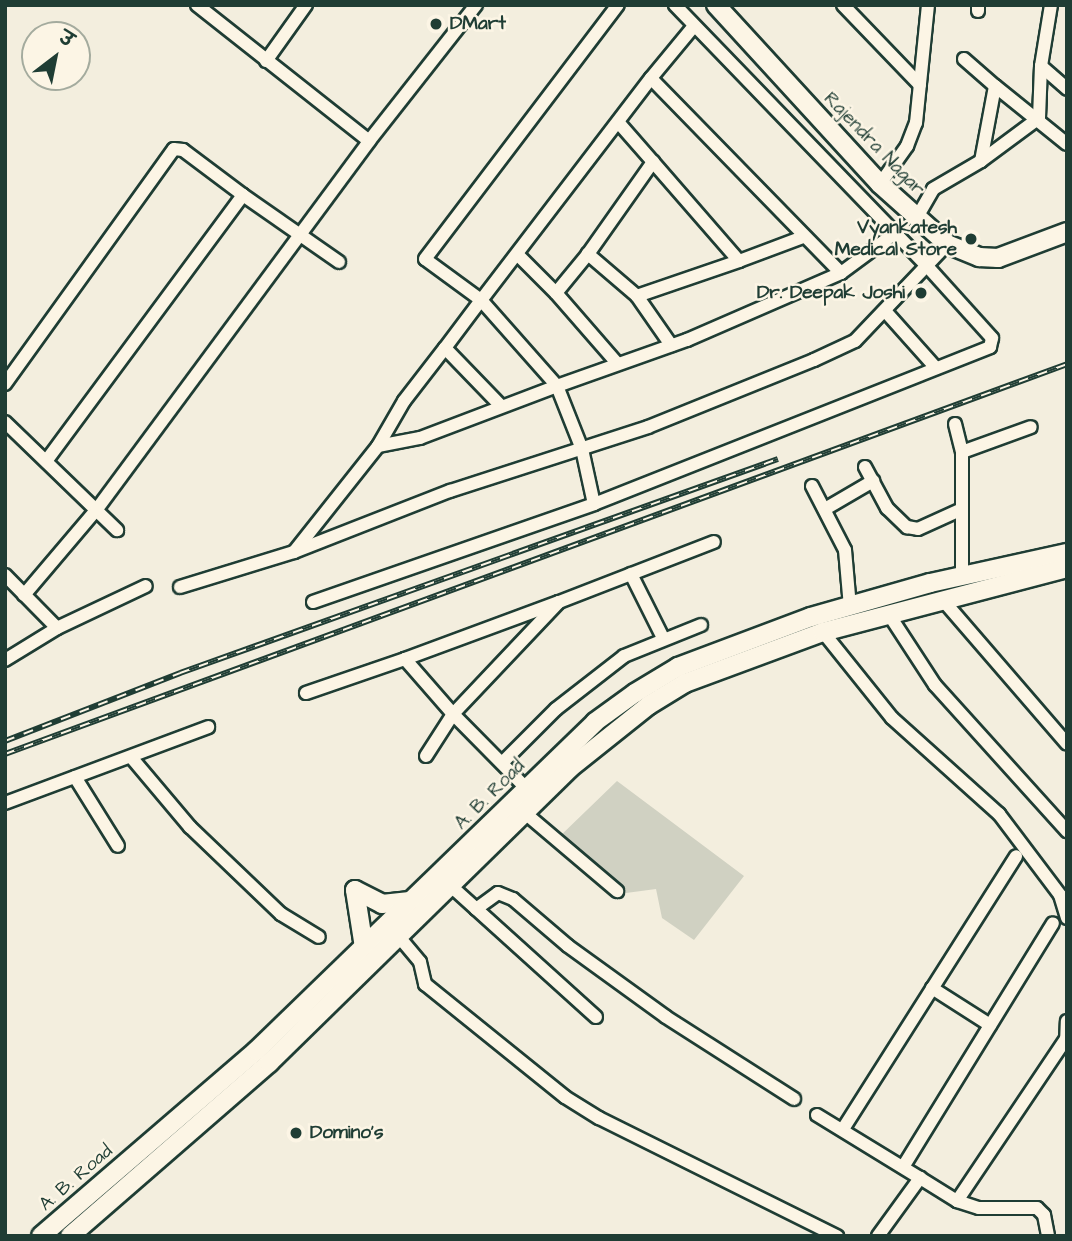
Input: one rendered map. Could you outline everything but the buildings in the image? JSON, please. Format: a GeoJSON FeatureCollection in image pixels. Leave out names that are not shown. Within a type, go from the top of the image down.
{"type":"FeatureCollection","features":[{"type":"Feature","properties":{"kind":"main road","name":"Rajendra Nagar"},"geometry":{"type":"LineString","coordinates":[[716,5],[880,184],[947,244],[979,257],[998,258],[1067,232]]}},
{"type":"Feature","properties":{"kind":"main road","name":"A. B. Road"},"geometry":{"type":"LineString","coordinates":[[41,1236],[257,1051],[595,722],[678,667],[850,607],[962,576],[1067,553]]}},
{"type":"Feature","properties":{"kind":"main road","name":"A. B. Road"},"geometry":{"type":"LineString","coordinates":[[70,1236],[269,1063],[374,964],[570,768],[649,705],[685,683],[823,632],[1067,568]]}},
{"type":"Feature","properties":{"kind":"main road"},"geometry":{"type":"LineString","coordinates":[[374,964],[362,951],[362,919],[355,890],[382,904],[411,901],[424,914]]}},
{"type":"Feature","properties":{"kind":"main road"},"geometry":{"type":"LineString","coordinates":[[387,924],[400,938]]}},
{"type":"Feature","properties":{"kind":"street"},"geometry":{"type":"LineString","coordinates":[[197,5],[369,141]]}},
{"type":"Feature","properties":{"kind":"street"},"geometry":{"type":"LineString","coordinates":[[265,61],[306,5]]}},
{"type":"Feature","properties":{"kind":"street"},"geometry":{"type":"LineString","coordinates":[[24,594],[97,509],[369,141],[476,5]]}},
{"type":"Feature","properties":{"kind":"street"},"geometry":{"type":"LineString","coordinates":[[594,504],[582,449],[557,386],[481,300],[425,259],[618,5]]}},
{"type":"Feature","properties":{"kind":"street"},"geometry":{"type":"LineString","coordinates":[[313,602],[594,504],[986,350],[992,342],[927,266],[675,5]]}},
{"type":"Feature","properties":{"kind":"street"},"geometry":{"type":"LineString","coordinates":[[843,5],[920,85]]}},
{"type":"Feature","properties":{"kind":"street"},"geometry":{"type":"LineString","coordinates":[[880,184],[912,134],[928,10],[917,5]]}},
{"type":"Feature","properties":{"kind":"street"},"geometry":{"type":"LineString","coordinates":[[1039,118],[1041,65],[1051,5]]}},
{"type":"Feature","properties":{"kind":"street"},"geometry":{"type":"LineString","coordinates":[[294,552],[378,446],[404,401],[651,78],[694,26]]}},
{"type":"Feature","properties":{"kind":"street"},"geometry":{"type":"LineString","coordinates":[[964,59],[1039,118],[1067,144]]}},
{"type":"Feature","properties":{"kind":"street"},"geometry":{"type":"LineString","coordinates":[[1041,65],[1067,89]]}},
{"type":"Feature","properties":{"kind":"street"},"geometry":{"type":"LineString","coordinates":[[651,78],[841,273]]}},
{"type":"Feature","properties":{"kind":"street"},"geometry":{"type":"LineString","coordinates":[[981,161],[995,86]]}},
{"type":"Feature","properties":{"kind":"street"},"geometry":{"type":"LineString","coordinates":[[916,219],[933,188],[981,161],[1039,118]]}},
{"type":"Feature","properties":{"kind":"street"},"geometry":{"type":"LineString","coordinates":[[618,122],[739,261]]}},
{"type":"Feature","properties":{"kind":"street"},"geometry":{"type":"LineString","coordinates":[[5,384],[174,149],[183,150],[300,237],[339,262]]}},
{"type":"Feature","properties":{"kind":"street"},"geometry":{"type":"LineString","coordinates":[[556,293],[588,254],[653,162]]}},
{"type":"Feature","properties":{"kind":"street"},"geometry":{"type":"LineString","coordinates":[[46,461],[243,195]]}},
{"type":"Feature","properties":{"kind":"street"},"geometry":{"type":"LineString","coordinates":[[378,446],[419,438],[616,362],[671,345],[841,273],[895,233]]}},
{"type":"Feature","properties":{"kind":"street"},"geometry":{"type":"LineString","coordinates":[[637,296],[803,237]]}},
{"type":"Feature","properties":{"kind":"street"},"geometry":{"type":"LineString","coordinates":[[180,587],[294,552],[450,491],[582,449],[814,360],[855,341],[886,312],[947,244]]}},
{"type":"Feature","properties":{"kind":"street"},"geometry":{"type":"LineString","coordinates":[[588,254],[637,296],[671,345]]}},
{"type":"Feature","properties":{"kind":"street"},"geometry":{"type":"LineString","coordinates":[[518,255],[556,293],[616,362]]}},
{"type":"Feature","properties":{"kind":"street"},"geometry":{"type":"LineString","coordinates":[[886,312],[936,368]]}},
{"type":"Feature","properties":{"kind":"street"},"geometry":{"type":"LineString","coordinates":[[445,348],[501,406]]}},
{"type":"Feature","properties":{"kind":"street"},"geometry":{"type":"LineString","coordinates":[[5,422],[117,530]]}},
{"type":"Feature","properties":{"kind":"street"},"geometry":{"type":"LineString","coordinates":[[955,424],[962,452],[962,576]]}},
{"type":"Feature","properties":{"kind":"street"},"geometry":{"type":"LineString","coordinates":[[962,452],[1031,428]]}},
{"type":"Feature","properties":{"kind":"street"},"geometry":{"type":"LineString","coordinates":[[864,467],[887,509],[908,527],[918,529],[960,510]]}},
{"type":"Feature","properties":{"kind":"street"},"geometry":{"type":"LineString","coordinates":[[825,509],[873,481]]}},
{"type":"Feature","properties":{"kind":"street"},"geometry":{"type":"LineString","coordinates":[[812,486],[845,550],[850,607]]}},
{"type":"Feature","properties":{"kind":"street"},"geometry":{"type":"LineString","coordinates":[[306,693],[405,659],[714,542]]}},
{"type":"Feature","properties":{"kind":"street"},"geometry":{"type":"LineString","coordinates":[[631,574],[663,638]]}},
{"type":"Feature","properties":{"kind":"street"},"geometry":{"type":"LineString","coordinates":[[5,575],[57,628]]}},
{"type":"Feature","properties":{"kind":"street"},"geometry":{"type":"LineString","coordinates":[[5,660],[57,628],[146,586]]}},
{"type":"Feature","properties":{"kind":"street"},"geometry":{"type":"LineString","coordinates":[[943,599],[1067,744]]}},
{"type":"Feature","properties":{"kind":"street"},"geometry":{"type":"LineString","coordinates":[[426,756],[453,713],[559,602]]}},
{"type":"Feature","properties":{"kind":"street"},"geometry":{"type":"LineString","coordinates":[[888,613],[935,685],[1067,831]]}},
{"type":"Feature","properties":{"kind":"street"},"geometry":{"type":"LineString","coordinates":[[502,763],[556,709],[624,656],[663,638],[701,625]]}},
{"type":"Feature","properties":{"kind":"street"},"geometry":{"type":"LineString","coordinates":[[823,632],[892,718],[999,814],[1060,895],[1067,918]]}},
{"type":"Feature","properties":{"kind":"street"},"geometry":{"type":"LineString","coordinates":[[405,659],[526,788]]}},
{"type":"Feature","properties":{"kind":"street"},"geometry":{"type":"LineString","coordinates":[[5,803],[208,727]]}},
{"type":"Feature","properties":{"kind":"street"},"geometry":{"type":"LineString","coordinates":[[131,757],[190,827],[281,914],[319,937]]}},
{"type":"Feature","properties":{"kind":"street"},"geometry":{"type":"LineString","coordinates":[[75,777],[118,846]]}},
{"type":"Feature","properties":{"kind":"street"},"geometry":{"type":"LineString","coordinates":[[525,813],[617,891]]}},
{"type":"Feature","properties":{"kind":"street"},"geometry":{"type":"LineString","coordinates":[[843,1129],[1016,856]]}},
{"type":"Feature","properties":{"kind":"street"},"geometry":{"type":"LineString","coordinates":[[452,887],[596,1017]]}},
{"type":"Feature","properties":{"kind":"street"},"geometry":{"type":"LineString","coordinates":[[476,909],[498,893],[513,899],[568,946],[666,1017],[794,1099]]}},
{"type":"Feature","properties":{"kind":"street"},"geometry":{"type":"LineString","coordinates":[[902,1167],[1053,923]]}},
{"type":"Feature","properties":{"kind":"street"},"geometry":{"type":"LineString","coordinates":[[400,938],[420,962],[425,984],[565,1097],[598,1118],[837,1236]]}},
{"type":"Feature","properties":{"kind":"street"},"geometry":{"type":"LineString","coordinates":[[932,988],[990,1025]]}},
{"type":"Feature","properties":{"kind":"street"},"geometry":{"type":"LineString","coordinates":[[1067,1021],[1067,1053]]}},
{"type":"Feature","properties":{"kind":"street"},"geometry":{"type":"LineString","coordinates":[[957,1201],[1066,1039]]}},
{"type":"Feature","properties":{"kind":"street"},"geometry":{"type":"LineString","coordinates":[[817,1115],[957,1201],[979,1208],[1037,1208],[1044,1215],[1048,1236]]}},
{"type":"Feature","properties":{"kind":"street"},"geometry":{"type":"LineString","coordinates":[[878,1236],[920,1178]]}},
{"type":"Feature","properties":{"kind":"shaded area"},"geometry":{"type":"Polygon","coordinates":[[[617,781],[744,876],[694,940],[662,918],[656,889],[626,893],[557,839],[617,781]]]}},
{"type":"Feature","properties":{"kind":"railway"},"geometry":{"type":"LineString","coordinates":[[5,754],[1067,364]]}},
{"type":"Feature","properties":{"kind":"railway"},"geometry":{"type":"LineString","coordinates":[[5,741],[180,673],[778,459]]}},
{"type":"Feature","properties":{"kind":"place","name":"DMart"},"geometry":{"type":"Point","coordinates":[436,24]}},
{"type":"Feature","properties":{"kind":"place","name":"Vyankatesh Medical Store"},"geometry":{"type":"Point","coordinates":[971,239]}},
{"type":"Feature","properties":{"kind":"place","name":"Dr. Deepak Joshi"},"geometry":{"type":"Point","coordinates":[921,293]}},
{"type":"Feature","properties":{"kind":"place","name":"Domino's"},"geometry":{"type":"Point","coordinates":[296,1133]}}]}
